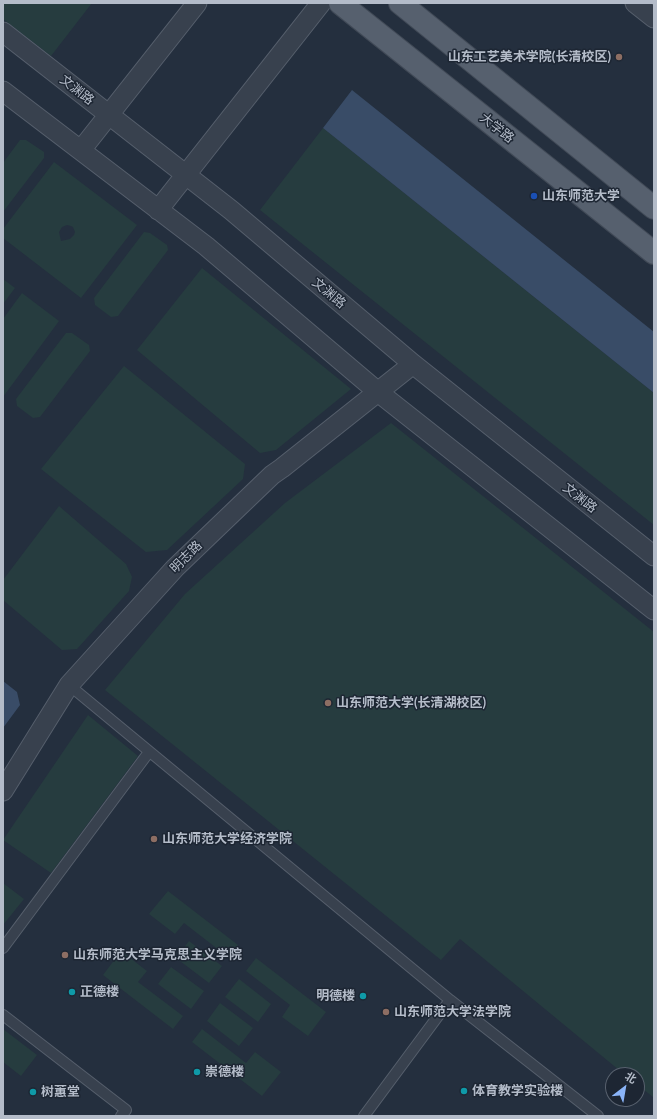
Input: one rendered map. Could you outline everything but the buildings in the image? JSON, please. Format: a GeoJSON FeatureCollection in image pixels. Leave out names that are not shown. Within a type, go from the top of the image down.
{"type":"FeatureCollection","features":[{"type":"Feature","properties":{"kind":"main road","name":"大学路"},"geometry":{"type":"LineString","coordinates":[[340,3],[654,253]]}},
{"type":"Feature","properties":{"kind":"main road"},"geometry":{"type":"LineString","coordinates":[[400,3],[654,208]]}},
{"type":"Feature","properties":{"kind":"street"},"geometry":{"type":"LineString","coordinates":[[81,150],[197,3]]}},
{"type":"Feature","properties":{"kind":"street"},"geometry":{"type":"LineString","coordinates":[[158,210],[321,3]]}},
{"type":"Feature","properties":{"kind":"street"},"geometry":{"type":"LineString","coordinates":[[635,3],[654,18]]}},
{"type":"Feature","properties":{"kind":"street","name":"文渊路"},"geometry":{"type":"LineString","coordinates":[[3,32],[231,210],[413,364],[654,556]]}},
{"type":"Feature","properties":{"kind":"street"},"geometry":{"type":"LineString","coordinates":[[3,90],[206,246],[378,392],[654,610]]}},
{"type":"Feature","properties":{"kind":"street","name":"明志路"},"geometry":{"type":"LineString","coordinates":[[3,791],[69,685],[175,568],[272,474],[282,468],[413,364]]}},
{"type":"Feature","properties":{"kind":"lane"},"geometry":{"type":"LineString","coordinates":[[69,685],[450,1000],[598,1116]]}},
{"type":"Feature","properties":{"kind":"lane"},"geometry":{"type":"LineString","coordinates":[[3,948],[149,752]]}},
{"type":"Feature","properties":{"kind":"lane"},"geometry":{"type":"LineString","coordinates":[[364,1116],[450,1000]]}},
{"type":"Feature","properties":{"kind":"lane"},"geometry":{"type":"LineString","coordinates":[[3,1016],[126,1114]]}},
{"type":"Feature","properties":{"kind":"green space"},"geometry":{"type":"Polygon","coordinates":[[[3,3],[92,3],[51,56],[3,19],[3,3]]]}},
{"type":"Feature","properties":{"kind":"green space"},"geometry":{"type":"Polygon","coordinates":[[[323,128],[654,393],[654,525],[260,210],[323,128]]]}},
{"type":"Feature","properties":{"kind":"green space"},"geometry":{"type":"Polygon","coordinates":[[[20,140],[26,140],[44,152],[44,158],[3,212],[3,163],[20,140]]]}},
{"type":"Feature","properties":{"kind":"green space"},"geometry":{"type":"Polygon","coordinates":[[[54,162],[137,225],[81,298],[3,238],[3,229],[54,162]],[[67,225],[62,227],[59,232],[61,241],[70,239],[74,235],[75,232],[71,226],[67,225]]]}},
{"type":"Feature","properties":{"kind":"green space"},"geometry":{"type":"Polygon","coordinates":[[[144,232],[150,233],[167,245],[168,250],[118,316],[111,317],[95,305],[94,298],[144,232]]]}},
{"type":"Feature","properties":{"kind":"green space"},"geometry":{"type":"Polygon","coordinates":[[[202,268],[351,389],[276,450],[260,453],[137,350],[202,268]]]}},
{"type":"Feature","properties":{"kind":"green space"},"geometry":{"type":"Polygon","coordinates":[[[3,279],[15,288],[3,304],[3,279]]]}},
{"type":"Feature","properties":{"kind":"green space"},"geometry":{"type":"Polygon","coordinates":[[[22,293],[59,321],[3,397],[3,319],[22,293]]]}},
{"type":"Feature","properties":{"kind":"green space"},"geometry":{"type":"Polygon","coordinates":[[[66,333],[72,333],[89,345],[90,351],[40,417],[33,418],[17,406],[16,399],[66,333]]]}},
{"type":"Feature","properties":{"kind":"green space"},"geometry":{"type":"Polygon","coordinates":[[[124,366],[245,464],[243,479],[167,550],[146,552],[41,469],[124,366]]]}},
{"type":"Feature","properties":{"kind":"green space"},"geometry":{"type":"Polygon","coordinates":[[[391,423],[654,632],[654,1098],[645,1091],[645,1067],[615,1067],[460,939],[441,960],[105,690],[185,594],[285,503],[391,423]]]}},
{"type":"Feature","properties":{"kind":"green space"},"geometry":{"type":"Polygon","coordinates":[[[59,506],[126,564],[132,577],[129,591],[77,649],[62,650],[3,600],[3,580],[59,506]]]}},
{"type":"Feature","properties":{"kind":"green space"},"geometry":{"type":"Polygon","coordinates":[[[88,715],[138,756],[51,873],[3,840],[88,715]]]}},
{"type":"Feature","properties":{"kind":"green space"},"geometry":{"type":"Polygon","coordinates":[[[3,883],[24,899],[3,925],[3,883]]]}},
{"type":"Feature","properties":{"kind":"green space"},"geometry":{"type":"Polygon","coordinates":[[[168,891],[238,945],[228,957],[184,923],[175,934],[149,914],[168,891]]]}},
{"type":"Feature","properties":{"kind":"green space"},"geometry":{"type":"Polygon","coordinates":[[[189,941],[222,966],[209,983],[176,958],[189,941]]]}},
{"type":"Feature","properties":{"kind":"green space"},"geometry":{"type":"Polygon","coordinates":[[[121,951],[147,971],[138,982],[183,1016],[173,1029],[103,975],[121,951]]]}},
{"type":"Feature","properties":{"kind":"green space"},"geometry":{"type":"Polygon","coordinates":[[[256,958],[326,1012],[308,1036],[282,1017],[290,1005],[246,971],[256,958]]]}},
{"type":"Feature","properties":{"kind":"green space"},"geometry":{"type":"Polygon","coordinates":[[[171,967],[204,991],[191,1009],[158,984],[171,967]]]}},
{"type":"Feature","properties":{"kind":"green space"},"geometry":{"type":"Polygon","coordinates":[[[239,979],[271,1004],[258,1022],[225,997],[239,979]]]}},
{"type":"Feature","properties":{"kind":"green space"},"geometry":{"type":"Polygon","coordinates":[[[220,1003],[253,1028],[239,1046],[207,1021],[220,1003]]]}},
{"type":"Feature","properties":{"kind":"green space"},"geometry":{"type":"Polygon","coordinates":[[[3,1029],[37,1055],[21,1076],[3,1062],[3,1029]]]}},
{"type":"Feature","properties":{"kind":"green space"},"geometry":{"type":"Polygon","coordinates":[[[202,1029],[246,1063],[255,1052],[281,1072],[262,1096],[192,1042],[202,1029]]]}},
{"type":"Feature","properties":{"kind":"water"},"geometry":{"type":"Polygon","coordinates":[[[352,90],[654,332],[654,393],[323,128],[352,90]]]}},
{"type":"Feature","properties":{"kind":"water"},"geometry":{"type":"Polygon","coordinates":[[[3,681],[17,692],[20,705],[3,728],[3,681]]]}},
{"type":"Feature","properties":{"kind":"place","name":"山东工艺美术学院(长清校区)"},"geometry":{"type":"Point","coordinates":[619,57]}},
{"type":"Feature","properties":{"kind":"place","name":"山东师范大学"},"geometry":{"type":"Point","coordinates":[534,196]}},
{"type":"Feature","properties":{"kind":"place","name":"山东师范大学(长清湖校区)"},"geometry":{"type":"Point","coordinates":[328,703]}},
{"type":"Feature","properties":{"kind":"place","name":"山东师范大学经济学院"},"geometry":{"type":"Point","coordinates":[154,839]}},
{"type":"Feature","properties":{"kind":"place","name":"山东师范大学马克思主义学院"},"geometry":{"type":"Point","coordinates":[65,955]}},
{"type":"Feature","properties":{"kind":"place","name":"正德楼"},"geometry":{"type":"Point","coordinates":[72,992]}},
{"type":"Feature","properties":{"kind":"place","name":"明德楼"},"geometry":{"type":"Point","coordinates":[363,996]}},
{"type":"Feature","properties":{"kind":"place","name":"山东师范大学法学院"},"geometry":{"type":"Point","coordinates":[386,1012]}},
{"type":"Feature","properties":{"kind":"place","name":"崇德楼"},"geometry":{"type":"Point","coordinates":[197,1072]}},
{"type":"Feature","properties":{"kind":"place","name":"体育教学实验楼"},"geometry":{"type":"Point","coordinates":[464,1091]}},
{"type":"Feature","properties":{"kind":"place","name":"树蕙堂"},"geometry":{"type":"Point","coordinates":[33,1092]}}]}
